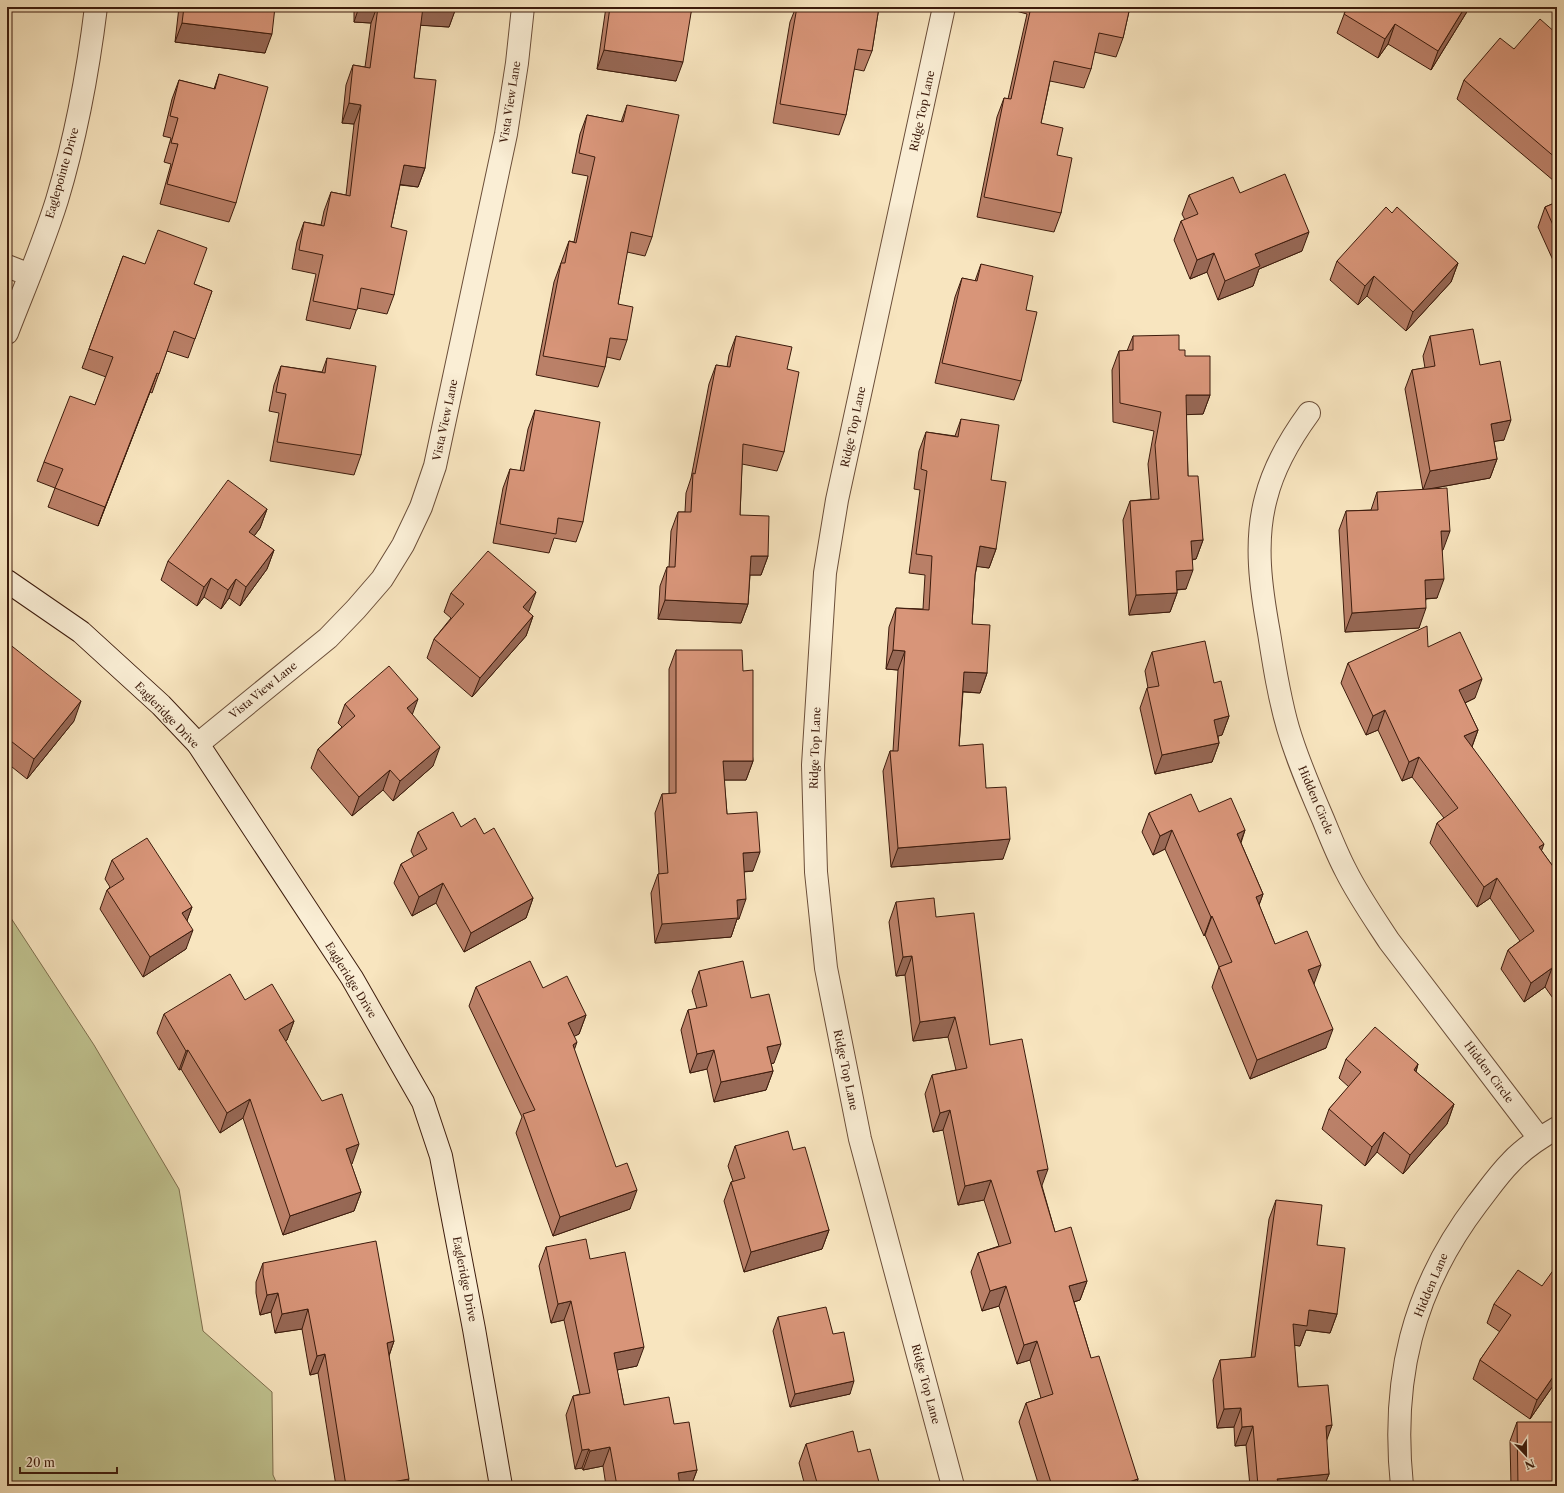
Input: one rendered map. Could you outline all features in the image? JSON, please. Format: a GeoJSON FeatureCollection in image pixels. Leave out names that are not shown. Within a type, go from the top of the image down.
{"type":"FeatureCollection","features":[{"type":"Feature","properties":{"kind":"street","name":"Eaglepointe Drive"},"geometry":{"type":"LineString","coordinates":[[7,333],[30,275],[56,200],[81,108],[91,49],[96,7]]}},
{"type":"Feature","properties":{"kind":"street","name":"Vista View Lane"},"geometry":{"type":"LineString","coordinates":[[198,744],[328,638],[356,609],[382,579],[403,544],[421,507],[435,466],[440,445],[506,134],[517,63],[523,7]]}},
{"type":"Feature","properties":{"kind":"street","name":"Ridge Top Lane"},"geometry":{"type":"LineString","coordinates":[[944,7],[837,500],[825,573],[813,765],[816,872],[826,968],[841,1049],[860,1138],[953,1486]]}},
{"type":"Feature","properties":{"kind":"street"},"geometry":{"type":"LineString","coordinates":[[7,266],[30,275]]}},
{"type":"Feature","properties":{"kind":"street","name":"Hidden Circle"},"geometry":{"type":"LineString","coordinates":[[1310,413],[1290,440],[1275,469],[1265,499],[1261,526],[1260,562],[1263,598],[1277,683],[1288,728],[1305,778],[1346,872],[1366,907],[1389,941],[1548,1133]]}},
{"type":"Feature","properties":{"kind":"street","name":"Eagleridge Drive"},"geometry":{"type":"LineString","coordinates":[[7,581],[81,632],[161,705],[198,744],[352,978],[423,1102],[441,1156],[474,1329],[501,1486]]}},
{"type":"Feature","properties":{"kind":"street","name":"Hidden Lane"},"geometry":{"type":"LineString","coordinates":[[1402,1486],[1399,1454],[1399,1417],[1404,1367],[1412,1329],[1427,1289],[1444,1253],[1465,1220],[1511,1161],[1548,1133]]}},
{"type":"Feature","properties":{"kind":"green space"},"geometry":{"type":"Polygon","coordinates":[[[7,912],[94,1045],[179,1189],[203,1331],[272,1392],[273,1475],[278,1486],[7,1486],[7,912]]]}},
{"type":"Feature","properties":{"kind":"building"},"geometry":{"type":"Polygon","coordinates":[[[184,7],[275,7],[272,34],[182,23],[184,7]]]}},
{"type":"Feature","properties":{"kind":"building"},"geometry":{"type":"Polygon","coordinates":[[[378,7],[423,7],[414,78],[436,80],[425,168],[404,165],[391,227],[407,231],[394,295],[361,288],[357,310],[313,301],[323,255],[299,250],[304,222],[324,226],[331,192],[350,196],[361,105],[349,103],[353,65],[370,68],[378,7]]]}},
{"type":"Feature","properties":{"kind":"building"},"geometry":{"type":"Polygon","coordinates":[[[610,7],[692,7],[683,62],[604,50],[610,7]]]}},
{"type":"Feature","properties":{"kind":"building"},"geometry":{"type":"Polygon","coordinates":[[[797,7],[822,7],[840,10],[840,7],[879,7],[872,51],[858,49],[846,115],[780,104],[797,7]]]}},
{"type":"Feature","properties":{"kind":"building"},"geometry":{"type":"Polygon","coordinates":[[[1031,7],[1130,7],[1123,38],[1099,33],[1091,69],[1054,61],[1041,123],[1063,128],[1057,155],[1072,158],[1061,213],[984,197],[1004,98],[1011,99],[1031,7]]]}},
{"type":"Feature","properties":{"kind":"building"},"geometry":{"type":"Polygon","coordinates":[[[1348,7],[1465,7],[1438,51],[1395,24],[1385,39],[1344,14],[1348,7]]]}},
{"type":"Feature","properties":{"kind":"building"},"geometry":{"type":"Polygon","coordinates":[[[1540,19],[1557,34],[1557,159],[1464,80],[1500,38],[1514,49],[1540,19]]]}},
{"type":"Feature","properties":{"kind":"building"},"geometry":{"type":"Polygon","coordinates":[[[219,74],[268,87],[236,203],[167,184],[178,144],[171,143],[178,118],[170,116],[179,80],[215,89],[219,74]]]}},
{"type":"Feature","properties":{"kind":"building"},"geometry":{"type":"Polygon","coordinates":[[[627,105],[679,115],[652,237],[631,232],[618,304],[633,307],[627,340],[610,338],[605,367],[543,356],[561,263],[565,263],[569,241],[576,243],[595,157],[579,153],[587,115],[623,122],[627,105]]]}},
{"type":"Feature","properties":{"kind":"building"},"geometry":{"type":"Polygon","coordinates":[[[1285,174],[1309,232],[1255,254],[1260,266],[1225,281],[1214,253],[1197,260],[1181,221],[1198,214],[1189,195],[1233,177],[1240,193],[1285,174]]]}},
{"type":"Feature","properties":{"kind":"building"},"geometry":{"type":"Polygon","coordinates":[[[1557,202],[1557,234],[1545,207],[1557,202]]]}},
{"type":"Feature","properties":{"kind":"building"},"geometry":{"type":"Polygon","coordinates":[[[1386,207],[1392,213],[1397,207],[1458,263],[1413,312],[1374,276],[1365,286],[1337,261],[1386,207]]]}},
{"type":"Feature","properties":{"kind":"building"},"geometry":{"type":"Polygon","coordinates":[[[158,230],[207,248],[194,284],[212,291],[195,339],[174,331],[159,374],[157,373],[105,507],[55,488],[63,469],[44,462],[70,396],[95,405],[113,357],[89,349],[123,256],[145,264],[158,230]]]}},
{"type":"Feature","properties":{"kind":"building"},"geometry":{"type":"Polygon","coordinates":[[[981,264],[1033,276],[1026,310],[1037,312],[1021,381],[942,363],[962,278],[977,281],[981,264]]]}},
{"type":"Feature","properties":{"kind":"building"},"geometry":{"type":"Polygon","coordinates":[[[1473,329],[1480,365],[1500,361],[1511,420],[1491,424],[1497,459],[1430,471],[1412,370],[1435,366],[1430,336],[1473,329]]]}},
{"type":"Feature","properties":{"kind":"building"},"geometry":{"type":"Polygon","coordinates":[[[1179,335],[1179,350],[1185,350],[1185,356],[1210,356],[1210,395],[1186,395],[1188,476],[1198,476],[1203,540],[1191,541],[1193,570],[1176,571],[1177,593],[1136,595],[1130,501],[1159,499],[1155,445],[1161,412],[1120,403],[1119,351],[1133,350],[1133,336],[1179,335]]]}},
{"type":"Feature","properties":{"kind":"building"},"geometry":{"type":"Polygon","coordinates":[[[736,336],[792,347],[787,369],[799,372],[784,452],[743,444],[740,515],[769,516],[768,556],[751,556],[748,604],[665,600],[667,567],[675,567],[678,512],[691,512],[693,473],[695,474],[716,365],[730,367],[736,336]]]}},
{"type":"Feature","properties":{"kind":"building"},"geometry":{"type":"Polygon","coordinates":[[[327,358],[376,366],[361,455],[277,442],[286,394],[276,392],[281,366],[325,373],[327,358]]]}},
{"type":"Feature","properties":{"kind":"building"},"geometry":{"type":"Polygon","coordinates":[[[535,410],[600,422],[583,522],[558,518],[556,534],[500,524],[510,469],[524,471],[535,410]]]}},
{"type":"Feature","properties":{"kind":"building"},"geometry":{"type":"Polygon","coordinates":[[[961,419],[999,425],[991,480],[1006,482],[996,549],[980,546],[975,575],[972,624],[990,625],[987,673],[964,672],[959,746],[983,744],[986,788],[1006,787],[1010,839],[898,848],[890,751],[898,751],[905,651],[893,650],[896,608],[929,610],[932,556],[916,554],[927,471],[921,469],[926,432],[958,437],[961,419]]]}},
{"type":"Feature","properties":{"kind":"building"},"geometry":{"type":"Polygon","coordinates":[[[228,480],[267,509],[249,532],[274,550],[246,587],[236,579],[228,590],[211,578],[204,587],[168,561],[228,480]]]}},
{"type":"Feature","properties":{"kind":"building"},"geometry":{"type":"Polygon","coordinates":[[[1447,488],[1450,531],[1441,531],[1444,579],[1425,580],[1426,608],[1352,613],[1346,511],[1378,510],[1377,492],[1447,488]]]}},
{"type":"Feature","properties":{"kind":"building"},"geometry":{"type":"Polygon","coordinates":[[[488,551],[536,592],[523,607],[533,616],[480,678],[434,639],[464,604],[451,593],[488,551]]]}},
{"type":"Feature","properties":{"kind":"building"},"geometry":{"type":"Polygon","coordinates":[[[1427,626],[1428,647],[1460,632],[1482,679],[1459,690],[1478,730],[1464,736],[1544,844],[1539,847],[1557,872],[1557,975],[1552,968],[1531,983],[1508,950],[1534,931],[1497,878],[1484,887],[1437,823],[1458,808],[1419,757],[1409,762],[1385,710],[1373,716],[1348,663],[1427,626]]]}},
{"type":"Feature","properties":{"kind":"building"},"geometry":{"type":"Polygon","coordinates":[[[1205,641],[1214,683],[1221,681],[1229,716],[1214,720],[1219,743],[1162,755],[1147,688],[1159,686],[1152,652],[1205,641]]]}},
{"type":"Feature","properties":{"kind":"building"},"geometry":{"type":"Polygon","coordinates":[[[8,643],[81,701],[34,759],[7,738],[8,643]]]}},
{"type":"Feature","properties":{"kind":"building"},"geometry":{"type":"Polygon","coordinates":[[[676,650],[742,650],[743,671],[753,670],[753,761],[723,761],[727,814],[757,812],[760,852],[743,853],[746,899],[737,900],[738,918],[662,924],[658,874],[668,873],[662,794],[676,793],[676,650]]]}},
{"type":"Feature","properties":{"kind":"building"},"geometry":{"type":"Polygon","coordinates":[[[389,666],[418,699],[407,708],[440,747],[400,781],[390,770],[359,797],[318,749],[355,716],[345,704],[389,666]]]}},
{"type":"Feature","properties":{"kind":"building"},"geometry":{"type":"Polygon","coordinates":[[[1191,794],[1199,812],[1231,798],[1245,830],[1237,834],[1263,894],[1256,897],[1275,944],[1307,931],[1321,965],[1308,970],[1333,1029],[1257,1060],[1219,967],[1232,962],[1212,916],[1211,917],[1172,830],[1160,836],[1149,813],[1191,794]]]}},
{"type":"Feature","properties":{"kind":"building"},"geometry":{"type":"Polygon","coordinates":[[[7,798],[11,804],[7,806],[7,798]]]}},
{"type":"Feature","properties":{"kind":"building"},"geometry":{"type":"Polygon","coordinates":[[[453,812],[461,827],[475,818],[484,834],[494,828],[533,898],[471,933],[443,883],[419,897],[401,864],[427,849],[418,832],[453,812]]]}},
{"type":"Feature","properties":{"kind":"building"},"geometry":{"type":"Polygon","coordinates":[[[147,838],[192,907],[182,913],[193,930],[150,957],[107,890],[124,879],[112,860],[147,838]]]}},
{"type":"Feature","properties":{"kind":"building"},"geometry":{"type":"Polygon","coordinates":[[[934,898],[936,917],[974,913],[990,1045],[1022,1039],[1048,1169],[1037,1171],[1055,1232],[1071,1227],[1087,1281],[1069,1286],[1091,1358],[1099,1356],[1138,1479],[1116,1486],[1052,1486],[1026,1403],[1053,1394],[1037,1341],[1024,1345],[1006,1286],[990,1291],[978,1253],[1011,1243],[991,1180],[965,1186],[950,1110],[940,1113],[932,1075],[967,1068],[955,1017],[920,1022],[912,956],[903,957],[896,902],[934,898]]]}},
{"type":"Feature","properties":{"kind":"building"},"geometry":{"type":"Polygon","coordinates":[[[530,961],[543,988],[567,976],[586,1015],[568,1023],[577,1042],[573,1045],[616,1167],[627,1163],[637,1190],[560,1217],[523,1114],[535,1110],[476,987],[530,961]]]}},
{"type":"Feature","properties":{"kind":"building"},"geometry":{"type":"Polygon","coordinates":[[[743,961],[751,998],[769,994],[781,1044],[767,1047],[773,1071],[721,1082],[714,1050],[697,1054],[688,1010],[707,1006],[699,971],[743,961]]]}},
{"type":"Feature","properties":{"kind":"building"},"geometry":{"type":"Polygon","coordinates":[[[230,974],[245,1000],[272,984],[294,1021],[279,1030],[322,1101],[342,1094],[359,1144],[346,1149],[361,1192],[290,1216],[250,1099],[227,1113],[188,1050],[186,1051],[164,1014],[230,974]]]}},
{"type":"Feature","properties":{"kind":"building"},"geometry":{"type":"Polygon","coordinates":[[[1375,1027],[1418,1064],[1414,1070],[1454,1104],[1410,1155],[1384,1132],[1372,1147],[1329,1109],[1361,1072],[1346,1059],[1375,1027]]]}},
{"type":"Feature","properties":{"kind":"building"},"geometry":{"type":"Polygon","coordinates":[[[788,1131],[793,1150],[805,1147],[829,1230],[751,1252],[731,1182],[745,1178],[735,1146],[788,1131]]]}},
{"type":"Feature","properties":{"kind":"building"},"geometry":{"type":"Polygon","coordinates":[[[1276,1200],[1322,1205],[1317,1245],[1345,1248],[1337,1314],[1309,1310],[1307,1326],[1293,1324],[1298,1387],[1328,1385],[1332,1425],[1326,1426],[1329,1474],[1277,1479],[1280,1486],[1258,1486],[1253,1426],[1242,1427],[1241,1408],[1224,1409],[1220,1360],[1255,1357],[1276,1200]]]}},
{"type":"Feature","properties":{"kind":"building"},"geometry":{"type":"Polygon","coordinates":[[[586,1239],[590,1259],[625,1252],[644,1347],[614,1353],[624,1405],[669,1397],[674,1424],[689,1422],[697,1470],[678,1473],[680,1486],[617,1486],[610,1447],[590,1451],[589,1449],[582,1450],[573,1396],[590,1393],[571,1301],[558,1304],[546,1247],[586,1239]]]}},
{"type":"Feature","properties":{"kind":"building"},"geometry":{"type":"Polygon","coordinates":[[[376,1241],[394,1341],[387,1343],[409,1479],[369,1486],[346,1486],[325,1354],[317,1356],[308,1309],[282,1314],[278,1293],[267,1295],[263,1274],[263,1263],[376,1241]]]}},
{"type":"Feature","properties":{"kind":"building"},"geometry":{"type":"Polygon","coordinates":[[[1557,1265],[1557,1371],[1537,1400],[1480,1360],[1511,1315],[1494,1304],[1518,1270],[1542,1286],[1557,1265]]]}},
{"type":"Feature","properties":{"kind":"building"},"geometry":{"type":"Polygon","coordinates":[[[826,1307],[833,1334],[844,1332],[854,1381],[795,1394],[778,1317],[826,1307]]]}},
{"type":"Feature","properties":{"kind":"building"},"geometry":{"type":"Polygon","coordinates":[[[1517,1422],[1557,1422],[1557,1486],[1518,1486],[1517,1422]]]}},
{"type":"Feature","properties":{"kind":"building"},"geometry":{"type":"Polygon","coordinates":[[[853,1431],[858,1452],[870,1449],[880,1486],[818,1486],[806,1444],[853,1431]]]}}]}
